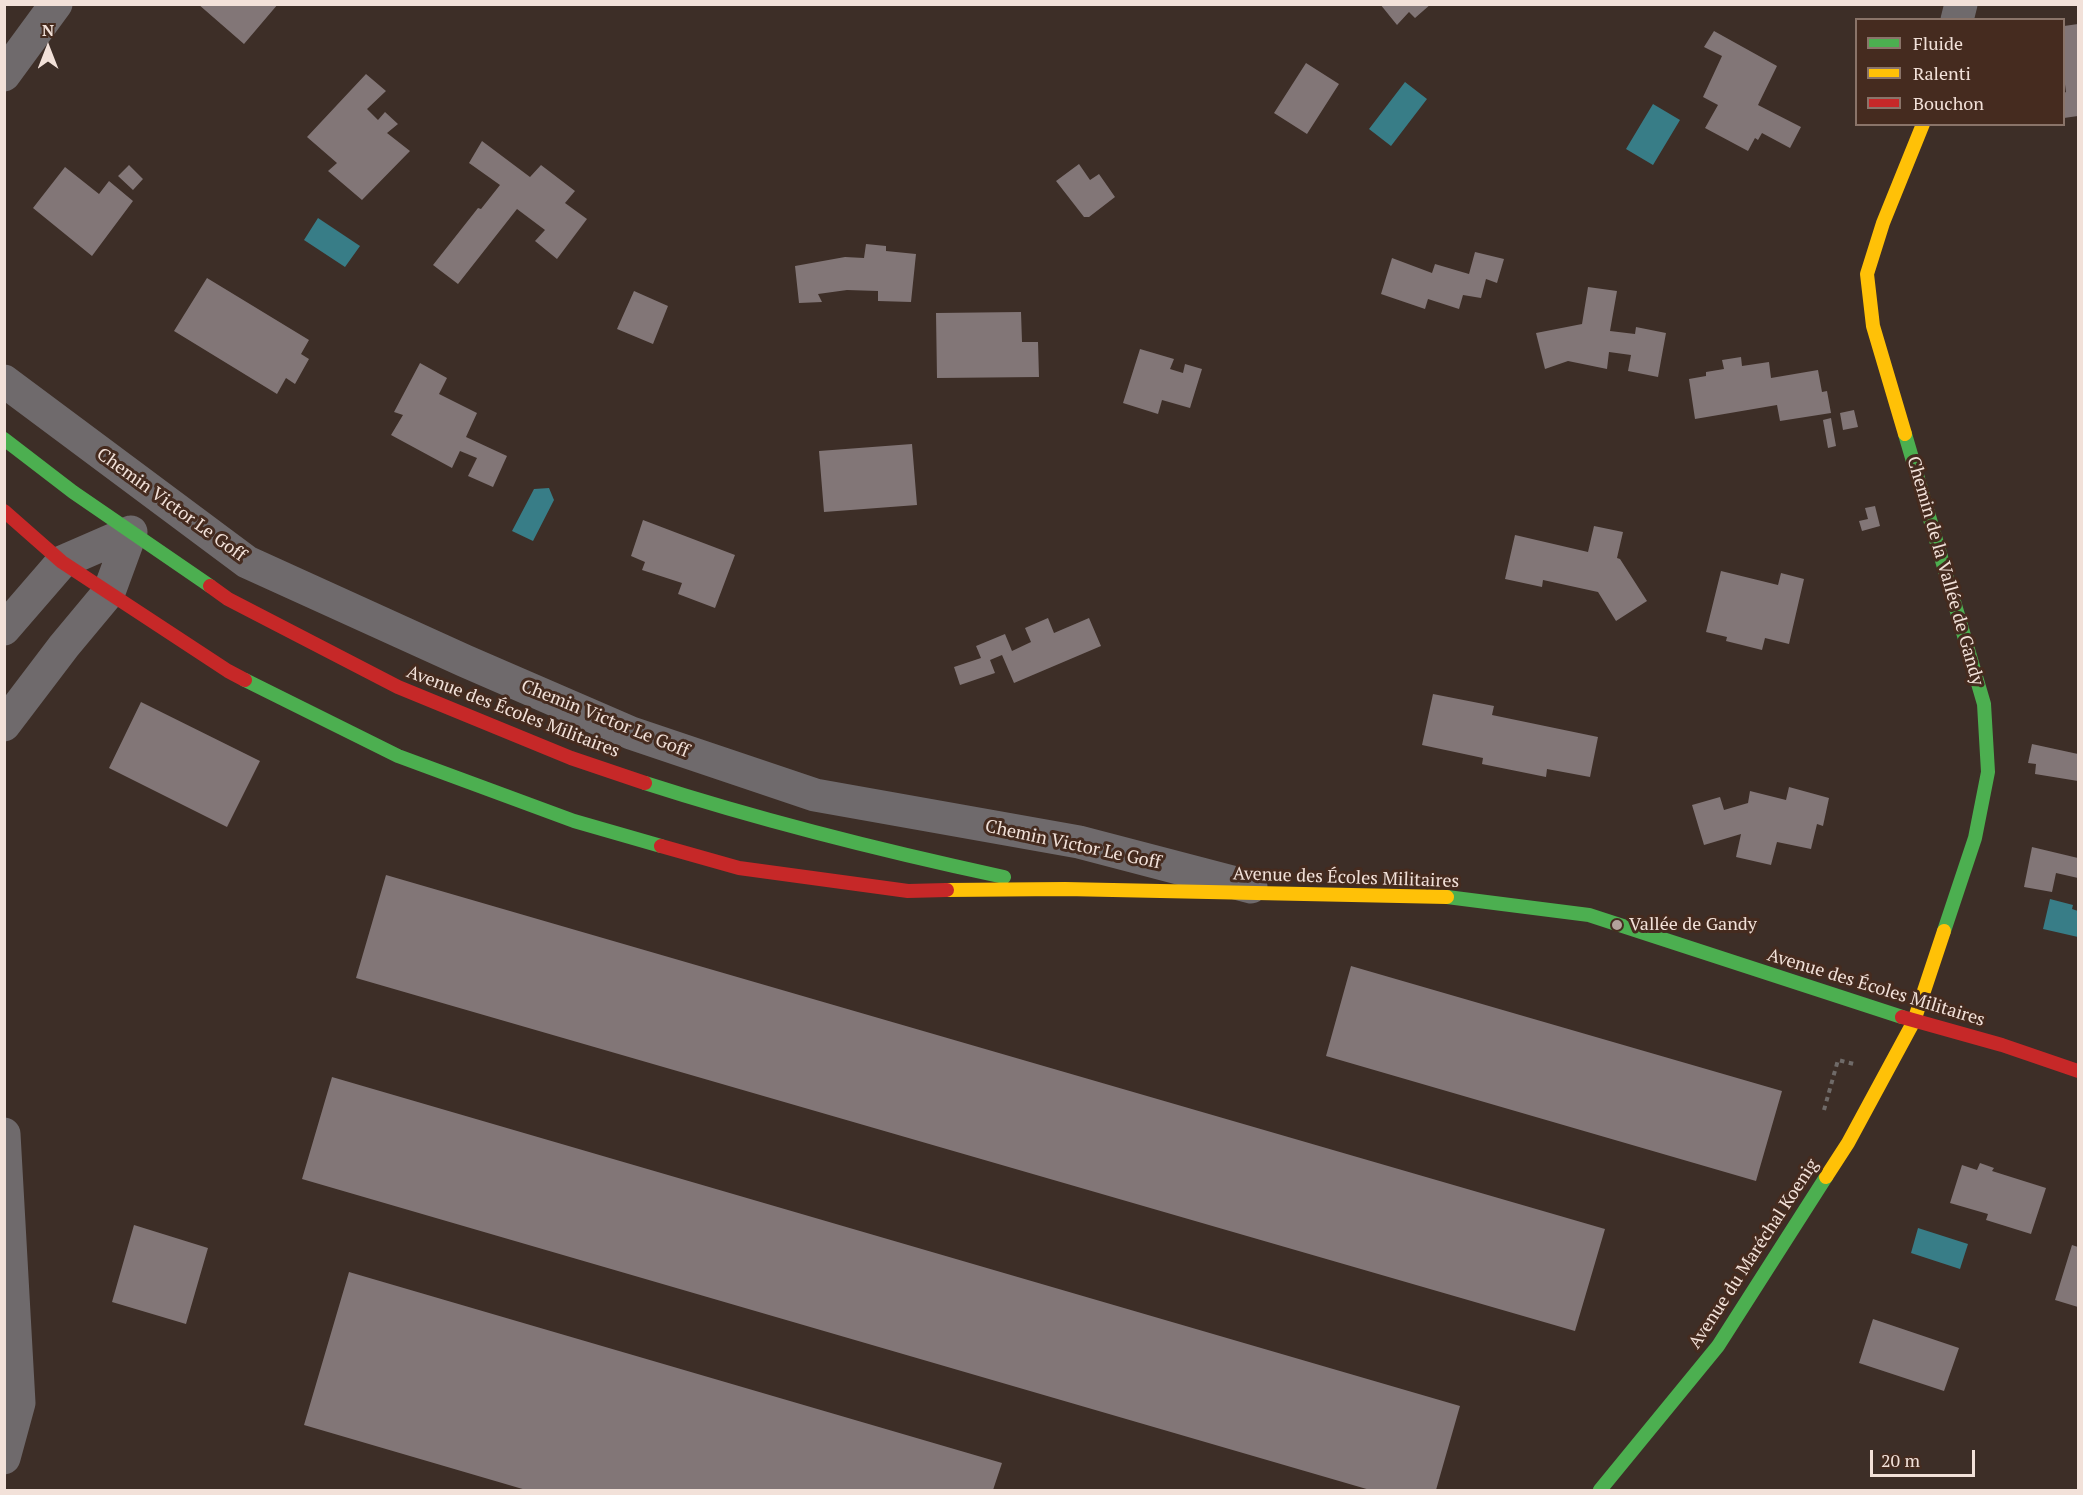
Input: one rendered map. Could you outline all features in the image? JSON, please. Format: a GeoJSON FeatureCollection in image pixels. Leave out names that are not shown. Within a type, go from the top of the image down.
{"type":"FeatureCollection","features":[{"type":"Feature","properties":{"kind":"street"},"geometry":{"type":"LineString","coordinates":[[4,75],[56,4]]}},
{"type":"Feature","properties":{"kind":"street","name":"Chemin de la Vallée de Gandy"},"geometry":{"type":"LineString","coordinates":[[1914,1021],[1975,838],[1988,772],[1984,704],[1873,326],[1867,274],[1883,223],[1922,126]]}},
{"type":"Feature","properties":{"kind":"street","name":"Chemin Victor Le Goff"},"geometry":{"type":"LineString","coordinates":[[4,381],[247,562],[631,733],[815,795],[1078,842],[1275,893]]}},
{"type":"Feature","properties":{"kind":"street","name":"Avenue des Écoles Militaires"},"geometry":{"type":"LineString","coordinates":[[4,439],[74,492],[228,599],[398,687],[571,758],[719,807],[926,860],[1065,890]]}},
{"type":"Feature","properties":{"kind":"street","name":"Avenue des Écoles Militaires"},"geometry":{"type":"LineString","coordinates":[[4,512],[62,562],[228,671],[398,756],[574,821],[751,870],[908,891],[1065,890],[1442,896],[1589,915],[1914,1021],[2002,1045],[2079,1071]]}},
{"type":"Feature","properties":{"kind":"street"},"geometry":{"type":"LineString","coordinates":[[4,629],[62,562],[131,532]]}},
{"type":"Feature","properties":{"kind":"street"},"geometry":{"type":"LineString","coordinates":[[4,725],[64,646],[110,592],[131,532]]}},
{"type":"Feature","properties":{"kind":"street","name":"Avenue du Maréchal Koenig"},"geometry":{"type":"LineString","coordinates":[[1600,1491],[1718,1346],[1848,1143],[1914,1021]]}},
{"type":"Feature","properties":{"kind":"street"},"geometry":{"type":"LineString","coordinates":[[4,1134],[19,1403],[4,1458]]}},
{"type":"Feature","properties":{"kind":"water"},"geometry":{"type":"Polygon","coordinates":[[[1405,82],[1427,99],[1391,146],[1369,129],[1405,82]]]}},
{"type":"Feature","properties":{"kind":"water"},"geometry":{"type":"Polygon","coordinates":[[[1653,104],[1680,120],[1653,165],[1626,149],[1653,104]]]}},
{"type":"Feature","properties":{"kind":"water"},"geometry":{"type":"Polygon","coordinates":[[[318,218],[360,246],[345,267],[304,240],[318,218]]]}},
{"type":"Feature","properties":{"kind":"water"},"geometry":{"type":"Polygon","coordinates":[[[549,488],[554,500],[533,541],[512,531],[534,489],[549,488]]]}},
{"type":"Feature","properties":{"kind":"water"},"geometry":{"type":"Polygon","coordinates":[[[2050,899],[2073,905],[2072,909],[2078,911],[2078,937],[2043,929],[2050,899]]]}},
{"type":"Feature","properties":{"kind":"water"},"geometry":{"type":"Polygon","coordinates":[[[1918,1228],[1968,1244],[1960,1269],[1911,1253],[1918,1228]]]}},
{"type":"Feature","properties":{"kind":"building"},"geometry":{"type":"Polygon","coordinates":[[[198,4],[278,4],[244,44],[198,4]]]}},
{"type":"Feature","properties":{"kind":"building"},"geometry":{"type":"Polygon","coordinates":[[[1380,4],[1431,4],[1415,18],[1409,12],[1397,25],[1380,4]]]}},
{"type":"Feature","properties":{"kind":"building"},"geometry":{"type":"Polygon","coordinates":[[[2078,24],[2078,116],[2065,118],[2066,92],[2065,26],[2078,24]]]}},
{"type":"Feature","properties":{"kind":"building"},"geometry":{"type":"Polygon","coordinates":[[[1714,31],[1777,66],[1758,105],[1801,127],[1790,148],[1762,133],[1758,140],[1755,138],[1748,151],[1705,128],[1718,105],[1703,97],[1722,56],[1704,47],[1714,31]]]}},
{"type":"Feature","properties":{"kind":"building"},"geometry":{"type":"Polygon","coordinates":[[[1306,63],[1339,84],[1307,134],[1274,113],[1306,63]]]}},
{"type":"Feature","properties":{"kind":"building"},"geometry":{"type":"Polygon","coordinates":[[[366,74],[386,91],[367,109],[378,120],[385,112],[398,124],[387,133],[410,151],[362,200],[328,171],[337,163],[307,137],[366,74]]]}},
{"type":"Feature","properties":{"kind":"building"},"geometry":{"type":"Polygon","coordinates":[[[482,141],[530,177],[541,165],[575,191],[565,203],[587,219],[557,259],[535,241],[545,230],[517,209],[458,284],[433,265],[478,208],[481,209],[500,185],[469,163],[482,141]]]}},
{"type":"Feature","properties":{"kind":"building"},"geometry":{"type":"Polygon","coordinates":[[[1079,164],[1090,180],[1099,174],[1115,197],[1089,217],[1084,217],[1056,181],[1079,164]]]}},
{"type":"Feature","properties":{"kind":"building"},"geometry":{"type":"Polygon","coordinates":[[[129,165],[143,179],[133,190],[118,176],[129,165]]]}},
{"type":"Feature","properties":{"kind":"building"},"geometry":{"type":"Polygon","coordinates":[[[65,167],[99,194],[109,181],[133,201],[92,256],[33,208],[65,167]]]}},
{"type":"Feature","properties":{"kind":"building"},"geometry":{"type":"Polygon","coordinates":[[[866,244],[886,246],[886,251],[916,254],[911,302],[878,301],[878,291],[847,290],[818,294],[822,302],[799,303],[795,266],[845,257],[864,258],[866,244]]]}},
{"type":"Feature","properties":{"kind":"building"},"geometry":{"type":"Polygon","coordinates":[[[1475,252],[1504,259],[1497,283],[1486,279],[1481,298],[1463,295],[1459,309],[1428,299],[1425,309],[1381,294],[1392,258],[1432,273],[1435,264],[1469,274],[1475,252]]]}},
{"type":"Feature","properties":{"kind":"building"},"geometry":{"type":"Polygon","coordinates":[[[207,278],[309,340],[301,354],[309,359],[295,384],[286,378],[277,394],[174,331],[207,278]]]}},
{"type":"Feature","properties":{"kind":"building"},"geometry":{"type":"Polygon","coordinates":[[[1588,287],[1617,291],[1610,331],[1635,334],[1636,327],[1666,333],[1658,377],[1628,371],[1631,355],[1609,352],[1607,369],[1568,361],[1545,369],[1536,333],[1582,324],[1588,287]]]}},
{"type":"Feature","properties":{"kind":"building"},"geometry":{"type":"Polygon","coordinates":[[[634,291],[668,306],[653,344],[617,329],[634,291]]]}},
{"type":"Feature","properties":{"kind":"building"},"geometry":{"type":"Polygon","coordinates":[[[1021,312],[1022,342],[1038,342],[1039,377],[937,378],[936,313],[1021,312]]]}},
{"type":"Feature","properties":{"kind":"building"},"geometry":{"type":"Polygon","coordinates":[[[1140,349],[1174,359],[1170,369],[1183,373],[1185,364],[1202,369],[1190,408],[1162,400],[1158,414],[1123,403],[1140,349]]]}},
{"type":"Feature","properties":{"kind":"building"},"geometry":{"type":"Polygon","coordinates":[[[1741,357],[1742,366],[1769,362],[1771,378],[1818,370],[1822,392],[1827,391],[1831,413],[1780,421],[1777,405],[1695,419],[1689,379],[1706,376],[1706,372],[1724,369],[1722,360],[1741,357]]]}},
{"type":"Feature","properties":{"kind":"building"},"geometry":{"type":"Polygon","coordinates":[[[420,363],[447,378],[439,394],[477,413],[466,437],[507,456],[493,487],[468,476],[477,458],[460,451],[452,468],[391,435],[403,415],[394,412],[420,363]]]}},
{"type":"Feature","properties":{"kind":"building"},"geometry":{"type":"Polygon","coordinates":[[[1854,410],[1858,427],[1843,430],[1840,413],[1854,410]]]}},
{"type":"Feature","properties":{"kind":"building"},"geometry":{"type":"Polygon","coordinates":[[[1831,418],[1836,446],[1828,448],[1823,420],[1831,418]]]}},
{"type":"Feature","properties":{"kind":"building"},"geometry":{"type":"Polygon","coordinates":[[[912,444],[917,505],[824,512],[819,451],[912,444]]]}},
{"type":"Feature","properties":{"kind":"building"},"geometry":{"type":"Polygon","coordinates":[[[1875,506],[1880,526],[1862,531],[1859,521],[1868,519],[1865,508],[1875,506]]]}},
{"type":"Feature","properties":{"kind":"building"},"geometry":{"type":"Polygon","coordinates":[[[643,520],[735,555],[715,608],[678,594],[682,583],[642,570],[645,562],[631,556],[643,520]]]}},
{"type":"Feature","properties":{"kind":"building"},"geometry":{"type":"Polygon","coordinates":[[[1594,526],[1623,532],[1617,558],[1620,559],[1647,601],[1616,621],[1598,592],[1543,580],[1542,587],[1505,579],[1515,535],[1588,552],[1594,526]]]}},
{"type":"Feature","properties":{"kind":"building"},"geometry":{"type":"Polygon","coordinates":[[[1721,571],[1778,585],[1781,573],[1804,579],[1789,644],[1765,638],[1762,650],[1726,641],[1727,637],[1706,632],[1721,571]]]}},
{"type":"Feature","properties":{"kind":"building"},"geometry":{"type":"Polygon","coordinates":[[[1048,618],[1054,633],[1089,618],[1101,646],[1014,683],[1002,655],[990,660],[995,673],[960,685],[954,667],[981,658],[976,646],[1005,634],[1012,651],[1031,642],[1025,628],[1048,618]]]}},
{"type":"Feature","properties":{"kind":"building"},"geometry":{"type":"Polygon","coordinates":[[[1433,694],[1494,706],[1492,715],[1598,737],[1590,777],[1547,769],[1546,777],[1482,764],[1483,758],[1422,745],[1433,694]]]}},
{"type":"Feature","properties":{"kind":"building"},"geometry":{"type":"Polygon","coordinates":[[[141,702],[260,761],[227,827],[109,768],[141,702]]]}},
{"type":"Feature","properties":{"kind":"building"},"geometry":{"type":"Polygon","coordinates":[[[2032,744],[2078,754],[2078,781],[2035,774],[2036,764],[2028,763],[2032,744]]]}},
{"type":"Feature","properties":{"kind":"building"},"geometry":{"type":"Polygon","coordinates":[[[1789,787],[1829,798],[1823,826],[1817,824],[1811,849],[1777,842],[1771,865],[1736,857],[1741,834],[1704,845],[1692,805],[1720,797],[1724,810],[1748,803],[1750,791],[1786,800],[1789,787]]]}},
{"type":"Feature","properties":{"kind":"building"},"geometry":{"type":"Polygon","coordinates":[[[2032,847],[2078,858],[2078,878],[2056,873],[2052,892],[2024,887],[2032,847]]]}},
{"type":"Feature","properties":{"kind":"building"},"geometry":{"type":"Polygon","coordinates":[[[386,875],[1605,1229],[1575,1331],[356,978],[386,875]]]}},
{"type":"Feature","properties":{"kind":"building"},"geometry":{"type":"Polygon","coordinates":[[[1351,966],[1782,1091],[1756,1181],[1326,1056],[1351,966]]]}},
{"type":"Feature","properties":{"kind":"building"},"geometry":{"type":"Polygon","coordinates":[[[332,1077],[1460,1406],[1436,1490],[1370,1490],[302,1179],[332,1077]]]}},
{"type":"Feature","properties":{"kind":"building"},"geometry":{"type":"Polygon","coordinates":[[[1980,1163],[1994,1168],[1992,1171],[2046,1188],[2031,1234],[1986,1220],[1988,1214],[1950,1203],[1962,1165],[1977,1170],[1980,1163]]]}},
{"type":"Feature","properties":{"kind":"building"},"geometry":{"type":"Polygon","coordinates":[[[134,1225],[208,1248],[186,1324],[112,1302],[134,1225]]]}},
{"type":"Feature","properties":{"kind":"building"},"geometry":{"type":"Polygon","coordinates":[[[2072,1245],[2078,1247],[2078,1307],[2055,1300],[2072,1245]]]}},
{"type":"Feature","properties":{"kind":"building"},"geometry":{"type":"Polygon","coordinates":[[[349,1272],[1002,1463],[993,1490],[526,1490],[304,1425],[349,1272]]]}},
{"type":"Feature","properties":{"kind":"building"},"geometry":{"type":"Polygon","coordinates":[[[1873,1319],[1959,1348],[1944,1391],[1859,1363],[1873,1319]]]}},
{"type":"Feature","properties":{"kind":"traffic: fast"},"geometry":{"type":"LineString","coordinates":[[1905,434],[1984,704],[1988,772],[1975,838],[1944,931]]}},
{"type":"Feature","properties":{"kind":"traffic: fast"},"geometry":{"type":"LineString","coordinates":[[4,439],[73,492],[210,586]]}},
{"type":"Feature","properties":{"kind":"traffic: fast"},"geometry":{"type":"LineString","coordinates":[[245,680],[398,756],[574,821],[661,846]]}},
{"type":"Feature","properties":{"kind":"traffic: fast"},"geometry":{"type":"LineString","coordinates":[[645,783],[823,834],[1004,877]]}},
{"type":"Feature","properties":{"kind":"traffic: fast"},"geometry":{"type":"LineString","coordinates":[[1447,897],[1589,915],[1902,1017]]}},
{"type":"Feature","properties":{"kind":"traffic: fast"},"geometry":{"type":"LineString","coordinates":[[1600,1490],[1718,1346],[1826,1177]]}},
{"type":"Feature","properties":{"kind":"traffic: slow"},"geometry":{"type":"LineString","coordinates":[[1905,434],[1873,326],[1867,274],[1883,223],[1922,126]]}},
{"type":"Feature","properties":{"kind":"traffic: slow"},"geometry":{"type":"LineString","coordinates":[[947,890],[1065,889],[1447,897]]}},
{"type":"Feature","properties":{"kind":"traffic: slow"},"geometry":{"type":"LineString","coordinates":[[1826,1177],[1848,1143],[1914,1021],[1944,931]]}},
{"type":"Feature","properties":{"kind":"traffic: jam"},"geometry":{"type":"LineString","coordinates":[[4,511],[62,562],[245,680]]}},
{"type":"Feature","properties":{"kind":"traffic: jam"},"geometry":{"type":"LineString","coordinates":[[210,586],[228,599],[398,687],[571,758],[645,783]]}},
{"type":"Feature","properties":{"kind":"traffic: jam"},"geometry":{"type":"LineString","coordinates":[[661,846],[739,868],[908,891],[947,890]]}},
{"type":"Feature","properties":{"kind":"traffic: jam"},"geometry":{"type":"LineString","coordinates":[[1902,1017],[2002,1045],[2078,1071]]}},
{"type":"Feature","properties":{"kind":"place","name":"Vallée de Gandy"},"geometry":{"type":"Point","coordinates":[1617,925]}}]}
